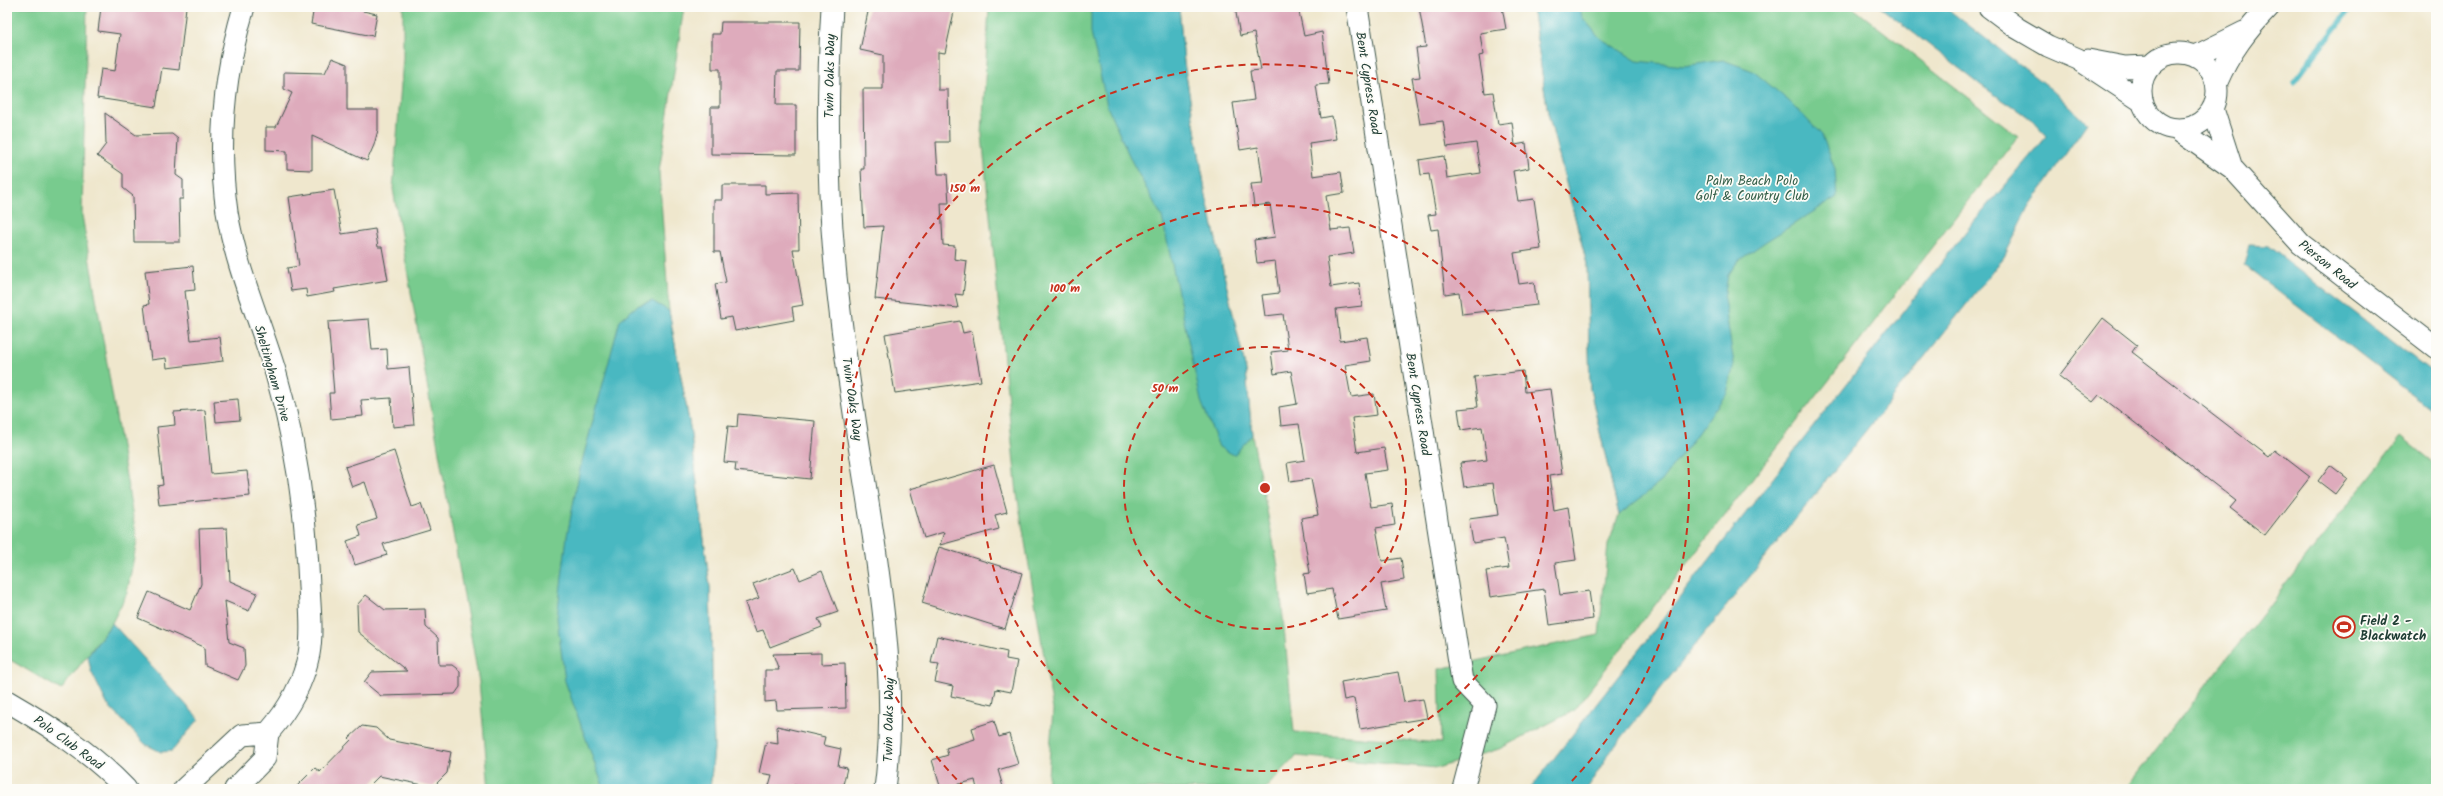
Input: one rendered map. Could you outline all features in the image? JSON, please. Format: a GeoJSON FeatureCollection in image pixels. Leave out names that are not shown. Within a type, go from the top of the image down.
{"type":"FeatureCollection","features":[{"type":"Feature","properties":{"kind":"street","name":"Sheltingham Drive"},"geometry":{"type":"LineString","coordinates":[[244,7],[226,83],[222,132],[224,181],[228,213],[238,261],[276,374],[291,434],[303,510],[311,623],[309,655],[300,685],[285,713],[268,733]]}},
{"type":"Feature","properties":{"kind":"street","name":"Twin Oaks Way"},"geometry":{"type":"LineString","coordinates":[[832,7],[828,132],[831,218],[839,303],[886,624],[890,718],[884,789]]}},
{"type":"Feature","properties":{"kind":"street","name":"Bent Cypress Road"},"geometry":{"type":"LineString","coordinates":[[1357,7],[1462,681],[1485,705],[1463,789]]}},
{"type":"Feature","properties":{"kind":"street"},"geometry":{"type":"LineString","coordinates":[[1990,7],[2017,28],[2048,46],[2078,58],[2125,67],[2150,66]]}},
{"type":"Feature","properties":{"kind":"street"},"geometry":{"type":"LineString","coordinates":[[2217,82],[2228,57],[2246,31],[2269,7]]}},
{"type":"Feature","properties":{"kind":"street"},"geometry":{"type":"LineString","coordinates":[[2196,56],[2246,31]]}},
{"type":"Feature","properties":{"kind":"street"},"geometry":{"type":"LineString","coordinates":[[2176,53],[2196,56],[2212,71],[2217,82],[2218,91],[2213,109],[2204,120],[2190,127],[2176,129],[2159,123],[2146,110],[2143,102],[2142,83],[2150,66],[2166,55],[2176,53]]}},
{"type":"Feature","properties":{"kind":"street"},"geometry":{"type":"LineString","coordinates":[[2078,58],[2143,102]]}},
{"type":"Feature","properties":{"kind":"street","name":"Pierson Road"},"geometry":{"type":"LineString","coordinates":[[2213,109],[2232,168]]}},
{"type":"Feature","properties":{"kind":"street","name":"Pierson Road"},"geometry":{"type":"LineString","coordinates":[[2176,129],[2232,168],[2301,244],[2436,348]]}},
{"type":"Feature","properties":{"kind":"street","name":"Polo Club Road"},"geometry":{"type":"LineString","coordinates":[[7,701],[47,724],[76,744],[126,789]]}},
{"type":"Feature","properties":{"kind":"street"},"geometry":{"type":"LineString","coordinates":[[184,789],[242,735],[268,733],[265,758],[235,789]]}},
{"type":"Feature","properties":{"kind":"green space"},"geometry":{"type":"Polygon","coordinates":[[[7,7],[87,7],[82,215],[137,541],[127,593],[112,623],[61,690],[7,658],[7,7]]]}},
{"type":"Feature","properties":{"kind":"green space"},"geometry":{"type":"Polygon","coordinates":[[[403,7],[684,7],[659,172],[669,311],[690,427],[710,588],[714,748],[710,789],[489,789],[479,682],[393,189],[403,58],[403,7]]]}},
{"type":"Feature","properties":{"kind":"green space","name":"Palm Beach Polo Golf & Country Club"},"geometry":{"type":"Polygon","coordinates":[[[989,7],[1179,7],[1184,63],[1206,196],[1246,371],[1252,435],[1278,566],[1294,732],[1441,743],[1439,669],[1599,635],[1608,545],[1619,515],[1590,389],[1587,264],[1548,113],[1532,7],[1852,7],[2018,136],[1573,711],[1499,749],[1437,768],[1296,756],[1265,789],[1047,789],[1053,710],[1017,494],[982,135],[989,7]]]}},
{"type":"Feature","properties":{"kind":"green space","name":"Field 2 - Blackwatch"},"geometry":{"type":"Polygon","coordinates":[[[2401,437],[2436,465],[2436,789],[2125,789],[2401,437]]]}},
{"type":"Feature","properties":{"kind":"water"},"geometry":{"type":"Polygon","coordinates":[[[1091,7],[1179,7],[1184,63],[1206,196],[1246,371],[1252,435],[1234,455],[1219,447],[1201,401],[1162,217],[1132,162],[1107,106],[1091,32],[1091,7]]]}},
{"type":"Feature","properties":{"kind":"water"},"geometry":{"type":"Polygon","coordinates":[[[1532,7],[1580,7],[1582,17],[1600,38],[1637,61],[1684,66],[1723,60],[1753,71],[1790,102],[1822,135],[1835,169],[1837,197],[1765,242],[1738,261],[1728,275],[1724,299],[1734,364],[1727,393],[1662,481],[1619,515],[1590,389],[1587,264],[1548,113],[1532,7]]]}},
{"type":"Feature","properties":{"kind":"water"},"geometry":{"type":"Polygon","coordinates":[[[1880,7],[1945,7],[2052,90],[2087,123],[2029,207],[2004,257],[1608,755],[1587,789],[1530,789],[1967,230],[2047,136],[2032,120],[1982,86],[1880,7]]]}},
{"type":"Feature","properties":{"kind":"water"},"geometry":{"type":"Polygon","coordinates":[[[2249,245],[2268,246],[2436,375],[2436,413],[2244,265],[2249,245]]]}},
{"type":"Feature","properties":{"kind":"water"},"geometry":{"type":"Polygon","coordinates":[[[652,301],[669,311],[690,427],[710,588],[714,748],[710,789],[604,789],[565,681],[557,618],[567,536],[580,469],[620,320],[637,306],[652,301]]]}},
{"type":"Feature","properties":{"kind":"water"},"geometry":{"type":"Polygon","coordinates":[[[112,623],[199,719],[172,751],[161,752],[145,744],[107,704],[91,671],[88,656],[112,623]]]}},
{"type":"Feature","properties":{"kind":"building"},"geometry":{"type":"Polygon","coordinates":[[[101,7],[186,7],[179,70],[162,68],[156,107],[97,98],[101,69],[115,71],[120,34],[98,31],[101,7]]]}},
{"type":"Feature","properties":{"kind":"building"},"geometry":{"type":"Polygon","coordinates":[[[314,7],[364,7],[363,11],[377,14],[373,36],[311,24],[314,7]]]}},
{"type":"Feature","properties":{"kind":"building"},"geometry":{"type":"Polygon","coordinates":[[[869,7],[955,7],[945,53],[938,52],[938,90],[948,90],[949,142],[936,142],[938,174],[947,174],[949,203],[941,203],[943,245],[955,246],[954,259],[967,261],[963,295],[955,294],[958,308],[875,299],[883,226],[864,227],[861,169],[864,169],[863,89],[883,89],[883,55],[860,50],[869,7]]]}},
{"type":"Feature","properties":{"kind":"building"},"geometry":{"type":"Polygon","coordinates":[[[1235,7],[1298,7],[1304,36],[1322,32],[1329,84],[1316,85],[1321,118],[1332,116],[1336,139],[1309,143],[1313,176],[1341,172],[1344,193],[1326,196],[1331,230],[1350,228],[1354,253],[1327,257],[1331,287],[1359,283],[1362,306],[1336,309],[1340,341],[1367,337],[1371,361],[1345,365],[1351,397],[1374,394],[1377,415],[1352,418],[1357,452],[1384,448],[1388,470],[1365,473],[1371,507],[1392,504],[1395,525],[1376,528],[1382,561],[1401,558],[1404,580],[1381,584],[1386,611],[1338,619],[1332,589],[1307,593],[1304,574],[1310,573],[1301,518],[1318,515],[1311,479],[1290,482],[1287,463],[1305,460],[1299,424],[1281,426],[1279,407],[1297,404],[1291,371],[1274,374],[1271,352],[1288,350],[1283,314],[1265,316],[1262,295],[1279,293],[1275,261],[1257,263],[1254,240],[1275,237],[1270,204],[1254,206],[1251,184],[1263,183],[1258,147],[1240,150],[1233,103],[1254,100],[1250,71],[1261,70],[1254,33],[1240,36],[1235,7]]]}},
{"type":"Feature","properties":{"kind":"building"},"geometry":{"type":"Polygon","coordinates":[[[1419,7],[1502,7],[1506,29],[1480,33],[1483,55],[1479,56],[1485,93],[1493,92],[1498,124],[1512,122],[1515,145],[1526,143],[1529,168],[1513,171],[1518,201],[1534,199],[1541,249],[1514,253],[1519,284],[1534,282],[1537,305],[1462,314],[1459,292],[1445,294],[1438,229],[1431,230],[1428,215],[1436,214],[1429,174],[1421,175],[1419,160],[1444,156],[1447,178],[1481,173],[1476,143],[1447,147],[1443,121],[1420,124],[1412,78],[1420,77],[1416,48],[1426,47],[1419,7]]]}},
{"type":"Feature","properties":{"kind":"building"},"geometry":{"type":"Polygon","coordinates":[[[721,22],[800,22],[799,71],[777,71],[776,105],[796,105],[796,155],[711,154],[711,107],[720,107],[720,69],[712,69],[712,34],[720,34],[721,22]]]}},
{"type":"Feature","properties":{"kind":"building"},"geometry":{"type":"Polygon","coordinates":[[[332,58],[347,64],[347,110],[378,110],[378,130],[374,145],[367,161],[312,136],[312,170],[287,169],[287,151],[266,150],[266,127],[276,127],[292,93],[284,89],[284,72],[325,73],[332,58]]]}},
{"type":"Feature","properties":{"kind":"building"},"geometry":{"type":"Polygon","coordinates":[[[105,113],[136,135],[172,134],[178,139],[176,175],[183,180],[183,199],[179,199],[180,242],[134,242],[133,196],[123,188],[123,174],[97,156],[106,144],[105,113]]]}},
{"type":"Feature","properties":{"kind":"building"},"geometry":{"type":"Polygon","coordinates":[[[722,185],[765,185],[765,194],[798,193],[799,249],[793,249],[803,305],[792,307],[794,320],[735,331],[732,317],[721,319],[715,284],[726,282],[720,252],[714,252],[714,200],[722,200],[722,185]]]}},
{"type":"Feature","properties":{"kind":"building"},"geometry":{"type":"Polygon","coordinates":[[[334,190],[342,234],[375,229],[378,247],[382,247],[388,280],[334,289],[335,292],[307,297],[306,289],[291,291],[287,268],[299,266],[289,197],[334,190]]]}},
{"type":"Feature","properties":{"kind":"building"},"geometry":{"type":"Polygon","coordinates":[[[193,266],[195,290],[185,291],[191,340],[220,337],[223,361],[167,368],[166,358],[151,360],[144,305],[149,304],[145,271],[193,266]]]}},
{"type":"Feature","properties":{"kind":"building"},"geometry":{"type":"Polygon","coordinates":[[[2103,318],[2137,345],[2132,352],[2269,457],[2275,450],[2310,477],[2265,535],[2230,508],[2236,501],[2099,395],[2093,402],[2059,376],[2103,318]]]}},
{"type":"Feature","properties":{"kind":"building"},"geometry":{"type":"Polygon","coordinates":[[[369,319],[372,350],[387,349],[388,369],[409,367],[414,425],[393,427],[391,398],[361,400],[363,416],[331,419],[329,393],[334,393],[328,322],[369,319]]]}},
{"type":"Feature","properties":{"kind":"building"},"geometry":{"type":"Polygon","coordinates":[[[960,321],[963,333],[972,331],[981,381],[895,393],[885,334],[960,321]]]}},
{"type":"Feature","properties":{"kind":"building"},"geometry":{"type":"Polygon","coordinates":[[[1523,371],[1525,392],[1550,389],[1562,474],[1549,476],[1554,510],[1568,507],[1576,560],[1555,563],[1560,595],[1589,591],[1593,619],[1549,625],[1544,589],[1490,597],[1486,571],[1509,568],[1504,538],[1473,543],[1469,519],[1498,515],[1493,483],[1464,487],[1460,463],[1487,460],[1482,427],[1461,430],[1458,409],[1478,407],[1474,377],[1523,371]]]}},
{"type":"Feature","properties":{"kind":"building"},"geometry":{"type":"Polygon","coordinates":[[[238,399],[240,420],[216,422],[214,401],[238,399]]]}},
{"type":"Feature","properties":{"kind":"building"},"geometry":{"type":"Polygon","coordinates":[[[205,410],[211,474],[247,471],[250,496],[159,505],[157,486],[163,485],[157,427],[175,425],[174,412],[205,410]]]}},
{"type":"Feature","properties":{"kind":"building"},"geometry":{"type":"Polygon","coordinates":[[[738,414],[815,421],[810,479],[735,471],[736,463],[724,462],[728,426],[737,427],[738,414]]]}},
{"type":"Feature","properties":{"kind":"building"},"geometry":{"type":"Polygon","coordinates":[[[394,451],[412,507],[421,504],[430,530],[383,544],[387,555],[355,565],[347,541],[361,536],[358,525],[377,519],[365,482],[352,487],[345,467],[394,451]]]}},
{"type":"Feature","properties":{"kind":"building"},"geometry":{"type":"Polygon","coordinates":[[[994,465],[1007,512],[995,515],[999,529],[940,545],[944,532],[924,538],[910,489],[994,465]]]}},
{"type":"Feature","properties":{"kind":"building"},"geometry":{"type":"Polygon","coordinates":[[[2330,465],[2347,478],[2335,494],[2318,481],[2330,465]]]}},
{"type":"Feature","properties":{"kind":"building"},"geometry":{"type":"Polygon","coordinates":[[[227,528],[230,581],[257,593],[249,611],[225,601],[229,642],[244,648],[245,666],[238,680],[205,666],[204,647],[138,618],[149,592],[190,610],[201,584],[199,529],[227,528]]]}},
{"type":"Feature","properties":{"kind":"building"},"geometry":{"type":"Polygon","coordinates":[[[939,547],[1022,573],[1005,629],[922,603],[939,547]]]}},
{"type":"Feature","properties":{"kind":"building"},"geometry":{"type":"Polygon","coordinates":[[[795,568],[800,580],[822,571],[838,612],[818,619],[822,627],[770,647],[763,630],[756,632],[745,603],[759,598],[753,584],[795,568]]]}},
{"type":"Feature","properties":{"kind":"building"},"geometry":{"type":"Polygon","coordinates":[[[366,595],[385,610],[425,609],[426,627],[438,638],[439,665],[452,665],[460,671],[460,687],[455,694],[381,696],[364,682],[372,672],[407,671],[358,632],[357,605],[366,595]]]}},
{"type":"Feature","properties":{"kind":"building"},"geometry":{"type":"Polygon","coordinates":[[[937,636],[1007,652],[1006,659],[1017,661],[1011,692],[996,689],[993,705],[951,696],[953,686],[935,682],[939,664],[931,663],[937,636]]]}},
{"type":"Feature","properties":{"kind":"building"},"geometry":{"type":"Polygon","coordinates":[[[821,653],[821,664],[845,663],[846,708],[777,710],[776,701],[765,702],[765,670],[779,670],[773,654],[821,653]]]}},
{"type":"Feature","properties":{"kind":"building"},"geometry":{"type":"Polygon","coordinates":[[[1398,672],[1404,702],[1423,699],[1427,718],[1360,729],[1354,698],[1344,700],[1341,682],[1398,672]]]}},
{"type":"Feature","properties":{"kind":"building"},"geometry":{"type":"Polygon","coordinates":[[[994,721],[999,737],[1009,734],[1018,764],[998,770],[1003,787],[977,789],[975,780],[941,789],[932,760],[948,755],[946,748],[975,739],[972,728],[994,721]]]}},
{"type":"Feature","properties":{"kind":"building"},"geometry":{"type":"Polygon","coordinates":[[[362,726],[376,728],[389,740],[451,752],[447,773],[433,787],[379,776],[366,789],[294,789],[315,768],[320,772],[351,740],[349,738],[362,726]]]}},
{"type":"Feature","properties":{"kind":"building"},"geometry":{"type":"Polygon","coordinates":[[[777,726],[825,737],[823,745],[841,749],[838,766],[847,768],[842,789],[810,789],[794,785],[793,789],[768,789],[772,775],[759,773],[766,742],[778,744],[777,726]]]}},
{"type":"Feature","properties":{"kind":"waterway"},"geometry":{"type":"LineString","coordinates":[[2294,82],[2351,7]]}},
{"type":"Feature","properties":{"kind":"place","name":"Field 2 - Blackwatch"},"geometry":{"type":"Point","coordinates":[2344,627]}}]}
